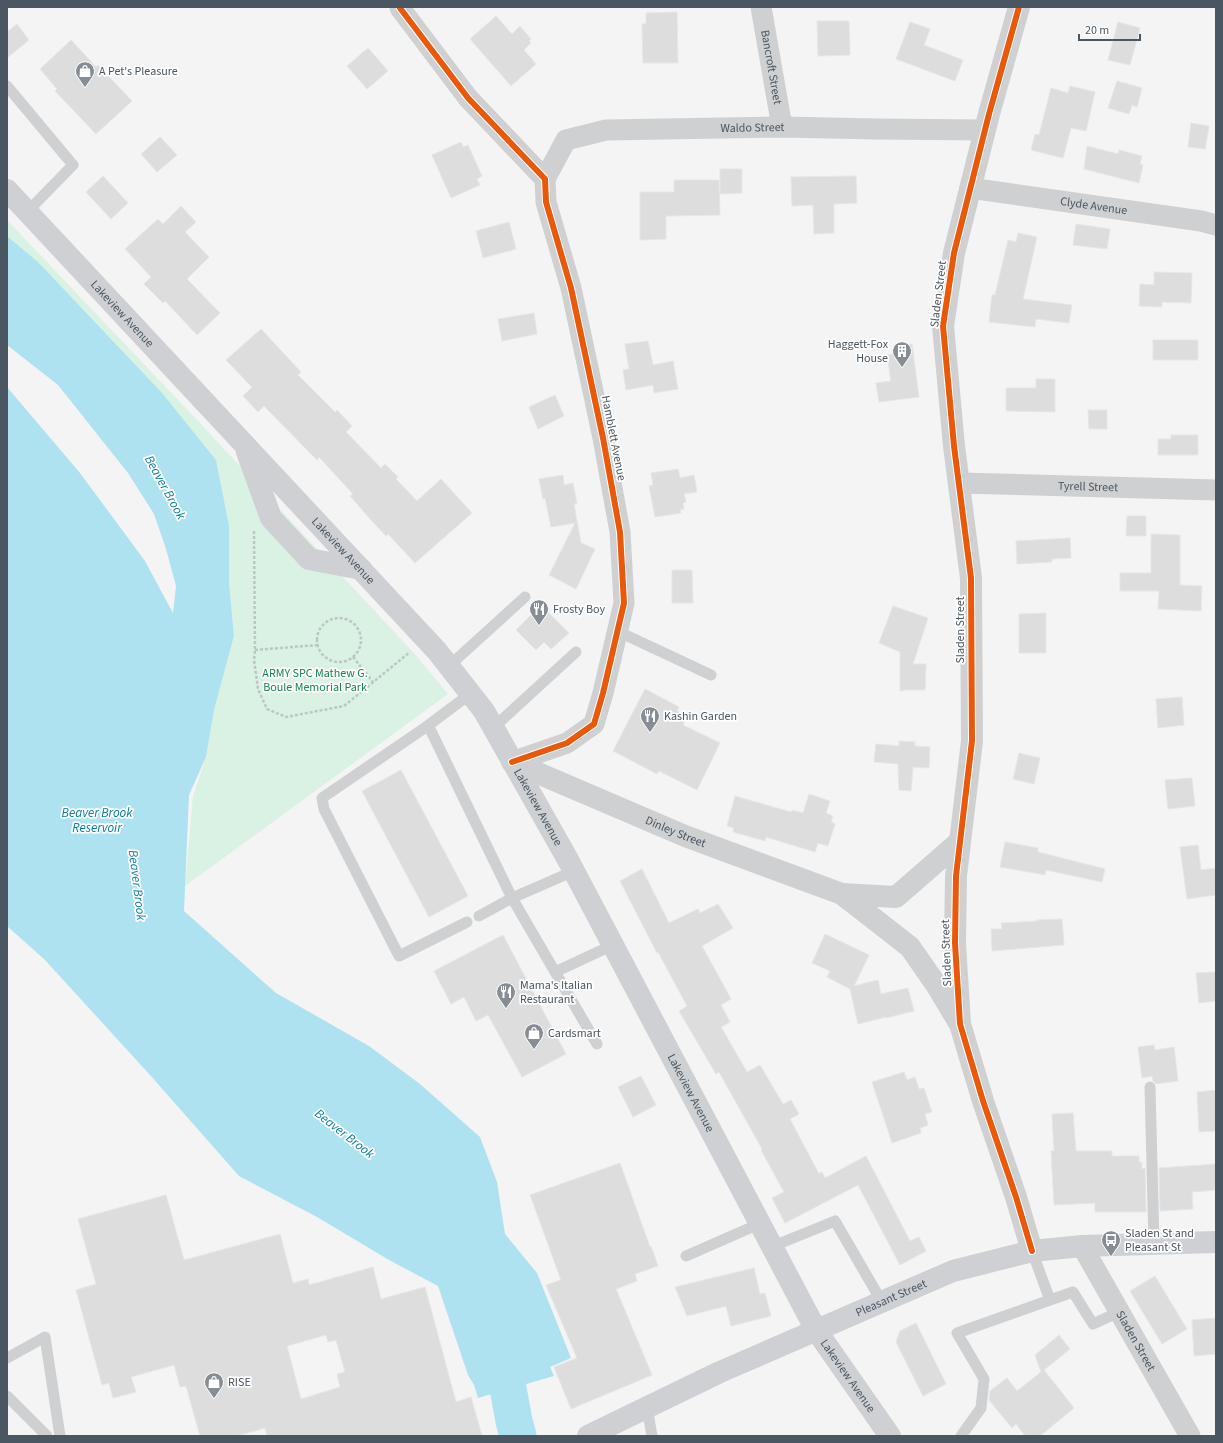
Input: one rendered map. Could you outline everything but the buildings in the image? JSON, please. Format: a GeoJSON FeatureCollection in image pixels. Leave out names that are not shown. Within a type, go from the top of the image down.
{"type":"FeatureCollection","features":[{"type":"Feature","properties":{"kind":"main road","name":"Lakeview Avenue"},"geometry":{"type":"LineString","coordinates":[[7,190],[361,568],[449,666],[484,711],[574,870],[816,1330],[890,1436]]}},
{"type":"Feature","properties":{"kind":"main road"},"geometry":{"type":"LineString","coordinates":[[244,444],[271,518],[309,559],[361,568]]}},
{"type":"Feature","properties":{"kind":"main road","name":"Pleasant Street"},"geometry":{"type":"LineString","coordinates":[[590,1435],[720,1372],[953,1271],[1032,1251],[1082,1246],[1216,1242]]}},
{"type":"Feature","properties":{"kind":"street","name":"Bancroft Street"},"geometry":{"type":"LineString","coordinates":[[762,7],[782,127]]}},
{"type":"Feature","properties":{"kind":"street","name":"Sladen Street"},"geometry":{"type":"LineString","coordinates":[[1019,7],[985,130],[954,253],[943,326],[959,483],[971,578],[972,733],[956,876],[955,943],[960,1024],[983,1101],[1016,1197],[1032,1251]]}},
{"type":"Feature","properties":{"kind":"street"},"geometry":{"type":"LineString","coordinates":[[400,8],[468,98],[545,179]]}},
{"type":"Feature","properties":{"kind":"street","name":"Waldo Street"},"geometry":{"type":"LineString","coordinates":[[545,179],[566,140],[606,130],[782,127],[985,130]]}},
{"type":"Feature","properties":{"kind":"street","name":"Hamblett Avenue"},"geometry":{"type":"LineString","coordinates":[[512,762],[567,743],[594,724],[603,693],[624,602],[620,532],[603,438],[571,288],[546,202],[545,179]]}},
{"type":"Feature","properties":{"kind":"street","name":"Clyde Avenue"},"geometry":{"type":"LineString","coordinates":[[970,188],[1201,221],[1216,225]]}},
{"type":"Feature","properties":{"kind":"street","name":"Tyrell Street"},"geometry":{"type":"LineString","coordinates":[[959,483],[1216,490]]}},
{"type":"Feature","properties":{"kind":"street","name":"Dinley Street"},"geometry":{"type":"LineString","coordinates":[[512,762],[685,836],[842,894],[896,897],[960,842]]}},
{"type":"Feature","properties":{"kind":"street","name":"Dinley Street"},"geometry":{"type":"LineString","coordinates":[[842,894],[910,947],[937,986],[960,1024]]}},
{"type":"Feature","properties":{"kind":"street","name":"Sladen Street"},"geometry":{"type":"LineString","coordinates":[[1082,1246],[1190,1436]]}},
{"type":"Feature","properties":{"kind":"lane"},"geometry":{"type":"LineString","coordinates":[[7,86],[73,165],[27,212]]}},
{"type":"Feature","properties":{"kind":"lane"},"geometry":{"type":"LineString","coordinates":[[449,666],[525,597]]}},
{"type":"Feature","properties":{"kind":"lane"},"geometry":{"type":"LineString","coordinates":[[617,631],[711,675]]}},
{"type":"Feature","properties":{"kind":"lane"},"geometry":{"type":"LineString","coordinates":[[493,728],[576,652]]}},
{"type":"Feature","properties":{"kind":"lane"},"geometry":{"type":"LineString","coordinates":[[467,922],[400,956],[324,809],[322,798],[426,727],[470,694]]}},
{"type":"Feature","properties":{"kind":"lane"},"geometry":{"type":"LineString","coordinates":[[426,727],[431,731],[512,898],[598,1044]]}},
{"type":"Feature","properties":{"kind":"lane"},"geometry":{"type":"LineString","coordinates":[[479,916],[512,898],[574,870]]}},
{"type":"Feature","properties":{"kind":"lane"},"geometry":{"type":"LineString","coordinates":[[555,972],[613,945]]}},
{"type":"Feature","properties":{"kind":"lane"},"geometry":{"type":"LineString","coordinates":[[1150,1087],[1154,1244]]}},
{"type":"Feature","properties":{"kind":"lane"},"geometry":{"type":"LineString","coordinates":[[772,1247],[835,1221],[882,1302]]}},
{"type":"Feature","properties":{"kind":"lane"},"geometry":{"type":"LineString","coordinates":[[686,1256],[759,1224]]}},
{"type":"Feature","properties":{"kind":"lane"},"geometry":{"type":"LineString","coordinates":[[1032,1251],[1050,1300]]}},
{"type":"Feature","properties":{"kind":"lane"},"geometry":{"type":"LineString","coordinates":[[961,1436],[981,1408],[984,1379],[958,1333],[1073,1292],[1093,1324],[1119,1312]]}},
{"type":"Feature","properties":{"kind":"lane"},"geometry":{"type":"LineString","coordinates":[[7,1358],[45,1336],[60,1436]]}},
{"type":"Feature","properties":{"kind":"lane"},"geometry":{"type":"LineString","coordinates":[[7,1396],[47,1436]]}},
{"type":"Feature","properties":{"kind":"lane"},"geometry":{"type":"LineString","coordinates":[[647,1407],[652,1436]]}},
{"type":"Feature","properties":{"kind":"path"},"geometry":{"type":"LineString","coordinates":[[254,527],[254,660],[258,690],[267,709],[286,717],[344,706],[426,640]]}},
{"type":"Feature","properties":{"kind":"path"},"geometry":{"type":"LineString","coordinates":[[342,618],[349,620],[359,630],[361,637],[358,651],[353,656],[347,660],[340,661],[332,660],[321,652],[318,645],[319,631],[328,621],[342,618]]}},
{"type":"Feature","properties":{"kind":"path"},"geometry":{"type":"LineString","coordinates":[[255,650],[318,645]]}},
{"type":"Feature","properties":{"kind":"path"},"geometry":{"type":"LineString","coordinates":[[353,656],[373,682]]}},
{"type":"Feature","properties":{"kind":"green space","name":"ARMY SPC Mathew G. Boule Memorial Park"},"geometry":{"type":"Polygon","coordinates":[[[7,220],[198,421],[412,651],[448,694],[185,886],[193,796],[206,757],[214,710],[234,636],[229,582],[38,262],[7,236],[7,220]]]}},
{"type":"Feature","properties":{"kind":"water","name":"Beaver Brook Reservoir"},"geometry":{"type":"Polygon","coordinates":[[[7,236],[38,262],[162,393],[216,460],[229,526],[229,582],[234,636],[214,710],[206,757],[189,795],[184,911],[276,993],[369,1046],[420,1084],[480,1137],[497,1182],[505,1234],[537,1273],[571,1358],[550,1367],[554,1376],[478,1398],[474,1385],[468,1375],[438,1286],[389,1260],[317,1217],[239,1176],[150,1075],[45,960],[7,926],[7,387],[80,473],[145,561],[173,613],[176,586],[166,549],[154,514],[128,473],[58,385],[7,345],[7,236]]]}},
{"type":"Feature","properties":{"kind":"waterway","name":"Beaver Brook"},"geometry":{"type":"LineString","coordinates":[[494,1339],[508,1388],[518,1436]]}},
{"type":"Feature","properties":{"kind":"cycle path"},"geometry":{"type":"LineString","coordinates":[[1019,7],[989,114],[954,253],[943,326],[954,446],[971,578],[972,741],[956,876],[955,943],[960,1024],[983,1101],[1016,1197],[1032,1251]]}},
{"type":"Feature","properties":{"kind":"cycle path"},"geometry":{"type":"LineString","coordinates":[[400,8],[468,98],[545,179],[546,202],[571,288],[603,438],[620,532],[624,603],[603,693],[594,724],[567,743],[512,762]]}},
{"type":"Feature","properties":{"kind":"place","name":"A Pet's Pleasure"},"geometry":{"type":"Point","coordinates":[85,88]}},
{"type":"Feature","properties":{"kind":"place","name":"Haggett-Fox House"},"geometry":{"type":"Point","coordinates":[902,368]}},
{"type":"Feature","properties":{"kind":"place","name":"Frosty Boy"},"geometry":{"type":"Point","coordinates":[539,626]}},
{"type":"Feature","properties":{"kind":"place","name":"Kashin Garden"},"geometry":{"type":"Point","coordinates":[650,733]}},
{"type":"Feature","properties":{"kind":"place","name":"Mama's Italian Restaurant"},"geometry":{"type":"Point","coordinates":[506,1009]}},
{"type":"Feature","properties":{"kind":"place","name":"Cardsmart"},"geometry":{"type":"Point","coordinates":[534,1050]}},
{"type":"Feature","properties":{"kind":"place","name":"Sladen St and Pleasant St"},"geometry":{"type":"Point","coordinates":[1111,1257]}},
{"type":"Feature","properties":{"kind":"place","name":"RISE"},"geometry":{"type":"Point","coordinates":[214,1399]}}]}
